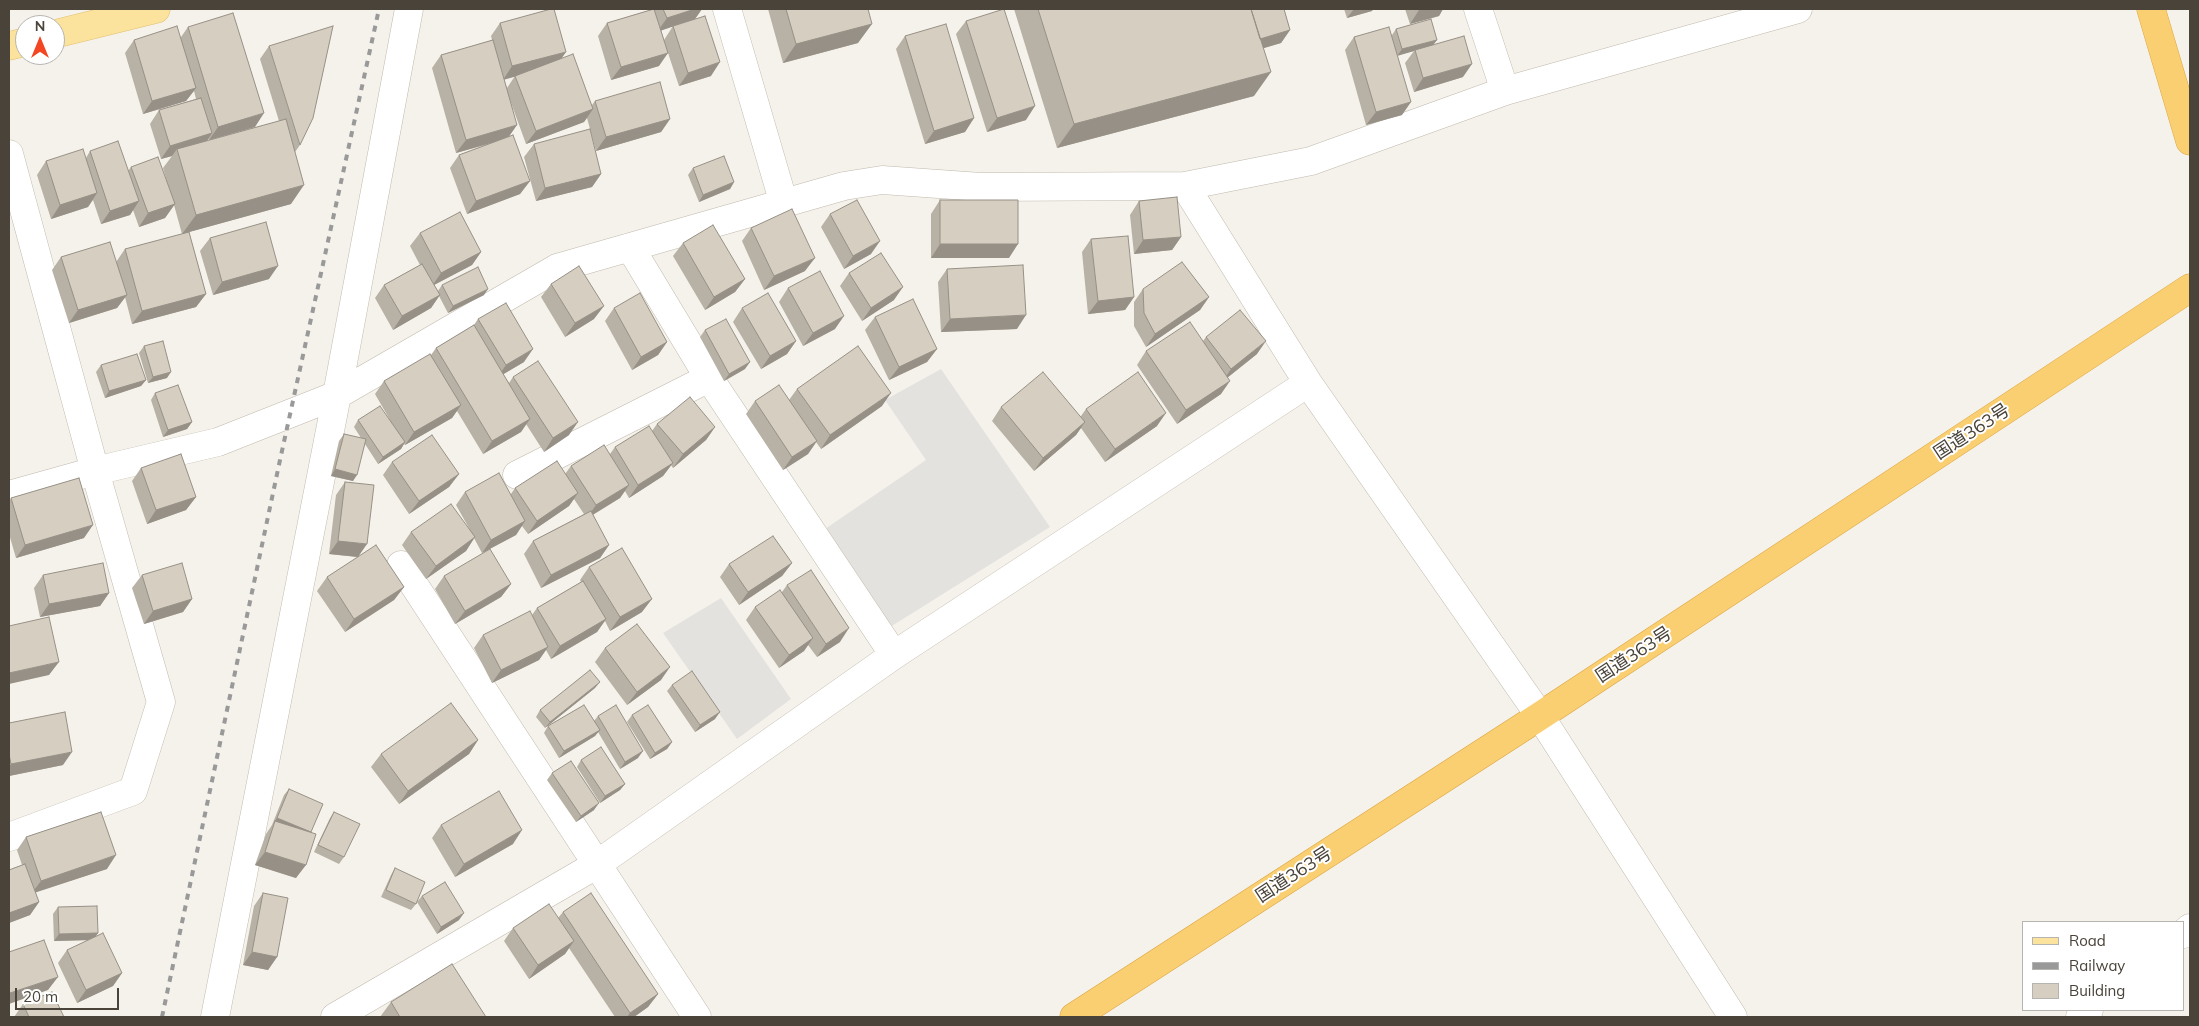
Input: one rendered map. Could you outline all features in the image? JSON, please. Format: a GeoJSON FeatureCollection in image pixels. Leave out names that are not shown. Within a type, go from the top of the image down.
{"type":"FeatureCollection","features":[{"type":"Feature","properties":{"kind":"highway"},"geometry":{"type":"LineString","coordinates":[[2151,9],[2190,140]]}},
{"type":"Feature","properties":{"kind":"highway","name":"国道363号"},"geometry":{"type":"LineString","coordinates":[[1074,1017],[1540,716],[2190,288]]}},
{"type":"Feature","properties":{"kind":"main road"},"geometry":{"type":"LineString","coordinates":[[65,32],[156,9]]}},
{"type":"Feature","properties":{"kind":"street"},"geometry":{"type":"LineString","coordinates":[[215,1017],[337,396],[409,9]]}},
{"type":"Feature","properties":{"kind":"street"},"geometry":{"type":"LineString","coordinates":[[727,9],[784,204]]}},
{"type":"Feature","properties":{"kind":"street"},"geometry":{"type":"LineString","coordinates":[[1478,9],[1505,91]]}},
{"type":"Feature","properties":{"kind":"street"},"geometry":{"type":"LineString","coordinates":[[9,495],[95,471],[218,442],[337,396],[557,268],[844,186],[882,180],[981,187],[1185,186],[1311,161],[1505,91],[1798,9]]}},
{"type":"Feature","properties":{"kind":"street"},"geometry":{"type":"LineString","coordinates":[[9,154],[95,471],[161,702],[133,791],[9,837]]}},
{"type":"Feature","properties":{"kind":"street"},"geometry":{"type":"LineString","coordinates":[[1185,186],[1308,383],[1540,716],[1733,1017]]}},
{"type":"Feature","properties":{"kind":"street"},"geometry":{"type":"LineString","coordinates":[[630,247],[709,378],[894,655]]}},
{"type":"Feature","properties":{"kind":"street"},"geometry":{"type":"LineString","coordinates":[[518,475],[709,378]]}},
{"type":"Feature","properties":{"kind":"street"},"geometry":{"type":"LineString","coordinates":[[336,1017],[596,865],[894,655],[1308,383]]}},
{"type":"Feature","properties":{"kind":"street"},"geometry":{"type":"LineString","coordinates":[[401,565],[697,1017]]}},
{"type":"Feature","properties":{"kind":"shaded area"},"geometry":{"type":"Polygon","coordinates":[[[941,369],[1050,527],[887,629],[825,529],[926,460],[885,400],[941,369]]]}},
{"type":"Feature","properties":{"kind":"shaded area"},"geometry":{"type":"Polygon","coordinates":[[[721,598],[791,699],[737,739],[663,633],[721,598]]]}},
{"type":"Feature","properties":{"kind":"building"},"geometry":{"type":"Polygon","coordinates":[[[554,9],[566,52],[512,66],[500,23],[554,9]]]}},
{"type":"Feature","properties":{"kind":"building"},"geometry":{"type":"Polygon","coordinates":[[[654,9],[668,53],[621,67],[607,23],[654,9]]]}},
{"type":"Feature","properties":{"kind":"building"},"geometry":{"type":"Polygon","coordinates":[[[663,9],[695,9],[667,18],[663,9]]]}},
{"type":"Feature","properties":{"kind":"building"},"geometry":{"type":"Polygon","coordinates":[[[786,9],[868,9],[872,24],[796,44],[786,9]]]}},
{"type":"Feature","properties":{"kind":"building"},"geometry":{"type":"Polygon","coordinates":[[[1004,9],[1035,106],[997,118],[966,21],[1004,9]]]}},
{"type":"Feature","properties":{"kind":"building"},"geometry":{"type":"Polygon","coordinates":[[[1038,9],[1251,9],[1271,72],[1074,124],[1038,9]]]}},
{"type":"Feature","properties":{"kind":"building"},"geometry":{"type":"Polygon","coordinates":[[[1251,9],[1284,9],[1290,30],[1260,39],[1251,9]]]}},
{"type":"Feature","properties":{"kind":"building"},"geometry":{"type":"Polygon","coordinates":[[[233,13],[264,113],[218,127],[188,27],[233,13]]]}},
{"type":"Feature","properties":{"kind":"building"},"geometry":{"type":"Polygon","coordinates":[[[705,16],[720,62],[688,73],[673,26],[705,16]]]}},
{"type":"Feature","properties":{"kind":"building"},"geometry":{"type":"Polygon","coordinates":[[[1431,19],[1437,40],[1402,49],[1396,29],[1431,19]]]}},
{"type":"Feature","properties":{"kind":"building"},"geometry":{"type":"Polygon","coordinates":[[[946,24],[974,118],[934,131],[905,36],[946,24]]]}},
{"type":"Feature","properties":{"kind":"building"},"geometry":{"type":"Polygon","coordinates":[[[177,26],[196,88],[152,101],[134,40],[177,26]]]}},
{"type":"Feature","properties":{"kind":"building"},"geometry":{"type":"Polygon","coordinates":[[[333,26],[313,118],[300,145],[269,46],[333,26]]]}},
{"type":"Feature","properties":{"kind":"building"},"geometry":{"type":"Polygon","coordinates":[[[1389,27],[1411,102],[1376,112],[1354,37],[1389,27]]]}},
{"type":"Feature","properties":{"kind":"building"},"geometry":{"type":"Polygon","coordinates":[[[1464,36],[1472,64],[1423,78],[1415,50],[1464,36]]]}},
{"type":"Feature","properties":{"kind":"building"},"geometry":{"type":"Polygon","coordinates":[[[493,40],[517,125],[466,140],[441,55],[493,40]]]}},
{"type":"Feature","properties":{"kind":"building"},"geometry":{"type":"Polygon","coordinates":[[[573,54],[593,109],[536,131],[515,76],[573,54]]]}},
{"type":"Feature","properties":{"kind":"building"},"geometry":{"type":"Polygon","coordinates":[[[660,82],[670,119],[606,137],[595,101],[660,82]]]}},
{"type":"Feature","properties":{"kind":"building"},"geometry":{"type":"Polygon","coordinates":[[[201,98],[212,133],[170,146],[159,110],[201,98]]]}},
{"type":"Feature","properties":{"kind":"building"},"geometry":{"type":"Polygon","coordinates":[[[286,119],[304,185],[196,215],[177,149],[286,119]]]}},
{"type":"Feature","properties":{"kind":"building"},"geometry":{"type":"Polygon","coordinates":[[[590,129],[601,174],[545,188],[534,144],[590,129]]]}},
{"type":"Feature","properties":{"kind":"building"},"geometry":{"type":"Polygon","coordinates":[[[513,135],[530,181],[476,201],[459,155],[513,135]]]}},
{"type":"Feature","properties":{"kind":"building"},"geometry":{"type":"Polygon","coordinates":[[[118,141],[139,201],[110,211],[90,151],[118,141]]]}},
{"type":"Feature","properties":{"kind":"building"},"geometry":{"type":"Polygon","coordinates":[[[83,149],[97,193],[60,205],[46,161],[83,149]]]}},
{"type":"Feature","properties":{"kind":"building"},"geometry":{"type":"Polygon","coordinates":[[[724,156],[734,182],[703,195],[693,168],[724,156]]]}},
{"type":"Feature","properties":{"kind":"building"},"geometry":{"type":"Polygon","coordinates":[[[158,157],[175,204],[148,213],[131,167],[158,157]]]}},
{"type":"Feature","properties":{"kind":"building"},"geometry":{"type":"Polygon","coordinates":[[[1177,197],[1181,237],[1143,240],[1139,201],[1177,197]]]}},
{"type":"Feature","properties":{"kind":"building"},"geometry":{"type":"Polygon","coordinates":[[[857,200],[880,241],[853,256],[830,214],[857,200]]]}},
{"type":"Feature","properties":{"kind":"building"},"geometry":{"type":"Polygon","coordinates":[[[940,200],[1018,200],[1018,244],[940,244],[940,200]]]}},
{"type":"Feature","properties":{"kind":"building"},"geometry":{"type":"Polygon","coordinates":[[[792,209],[815,258],[774,276],[751,228],[792,209]]]}},
{"type":"Feature","properties":{"kind":"building"},"geometry":{"type":"Polygon","coordinates":[[[460,212],[481,252],[441,273],[420,233],[460,212]]]}},
{"type":"Feature","properties":{"kind":"building"},"geometry":{"type":"Polygon","coordinates":[[[266,222],[278,266],[222,282],[210,238],[266,222]]]}},
{"type":"Feature","properties":{"kind":"building"},"geometry":{"type":"Polygon","coordinates":[[[713,225],[745,279],[714,297],[683,243],[713,225]]]}},
{"type":"Feature","properties":{"kind":"building"},"geometry":{"type":"Polygon","coordinates":[[[189,232],[206,294],[142,311],[125,249],[189,232]]]}},
{"type":"Feature","properties":{"kind":"building"},"geometry":{"type":"Polygon","coordinates":[[[1128,236],[1134,297],[1098,301],[1091,239],[1128,236]]]}},
{"type":"Feature","properties":{"kind":"building"},"geometry":{"type":"Polygon","coordinates":[[[110,242],[127,295],[78,310],[61,257],[110,242]]]}},
{"type":"Feature","properties":{"kind":"building"},"geometry":{"type":"Polygon","coordinates":[[[881,253],[903,287],[871,308],[849,273],[881,253]]]}},
{"type":"Feature","properties":{"kind":"building"},"geometry":{"type":"Polygon","coordinates":[[[1182,262],[1209,297],[1155,334],[1144,313],[1143,289],[1182,262]]]}},
{"type":"Feature","properties":{"kind":"building"},"geometry":{"type":"Polygon","coordinates":[[[422,264],[440,295],[402,316],[384,285],[422,264]]]}},
{"type":"Feature","properties":{"kind":"building"},"geometry":{"type":"Polygon","coordinates":[[[1023,265],[1026,315],[950,319],[947,269],[1023,265]]]}},
{"type":"Feature","properties":{"kind":"building"},"geometry":{"type":"Polygon","coordinates":[[[579,266],[604,306],[575,323],[551,284],[579,266]]]}},
{"type":"Feature","properties":{"kind":"building"},"geometry":{"type":"Polygon","coordinates":[[[478,267],[488,289],[453,306],[442,285],[478,267]]]}},
{"type":"Feature","properties":{"kind":"building"},"geometry":{"type":"Polygon","coordinates":[[[820,271],[844,316],[813,333],[788,288],[820,271]]]}},
{"type":"Feature","properties":{"kind":"building"},"geometry":{"type":"Polygon","coordinates":[[[640,293],[667,342],[641,357],[614,308],[640,293]]]}},
{"type":"Feature","properties":{"kind":"building"},"geometry":{"type":"Polygon","coordinates":[[[768,293],[796,341],[770,356],[742,308],[768,293]]]}},
{"type":"Feature","properties":{"kind":"building"},"geometry":{"type":"Polygon","coordinates":[[[913,299],[937,349],[899,367],[875,317],[913,299]]]}},
{"type":"Feature","properties":{"kind":"building"},"geometry":{"type":"Polygon","coordinates":[[[506,303],[533,349],[506,365],[478,319],[506,303]]]}},
{"type":"Feature","properties":{"kind":"building"},"geometry":{"type":"Polygon","coordinates":[[[1240,310],[1266,341],[1231,369],[1206,337],[1240,310]]]}},
{"type":"Feature","properties":{"kind":"building"},"geometry":{"type":"Polygon","coordinates":[[[726,319],[750,362],[729,374],[705,330],[726,319]]]}},
{"type":"Feature","properties":{"kind":"building"},"geometry":{"type":"Polygon","coordinates":[[[1190,322],[1230,381],[1186,410],[1146,351],[1190,322]]]}},
{"type":"Feature","properties":{"kind":"building"},"geometry":{"type":"Polygon","coordinates":[[[474,325],[530,419],[492,441],[436,348],[474,325]]]}},
{"type":"Feature","properties":{"kind":"building"},"geometry":{"type":"Polygon","coordinates":[[[163,341],[171,372],[153,377],[144,346],[163,341]]]}},
{"type":"Feature","properties":{"kind":"building"},"geometry":{"type":"Polygon","coordinates":[[[858,346],[891,393],[830,435],[797,389],[858,346]]]}},
{"type":"Feature","properties":{"kind":"building"},"geometry":{"type":"Polygon","coordinates":[[[137,354],[146,380],[109,391],[101,365],[137,354]]]}},
{"type":"Feature","properties":{"kind":"building"},"geometry":{"type":"Polygon","coordinates":[[[430,354],[461,405],[414,432],[384,381],[430,354]]]}},
{"type":"Feature","properties":{"kind":"building"},"geometry":{"type":"Polygon","coordinates":[[[538,361],[578,422],[553,438],[513,377],[538,361]]]}},
{"type":"Feature","properties":{"kind":"building"},"geometry":{"type":"Polygon","coordinates":[[[1043,372],[1085,422],[1043,458],[1001,407],[1043,372]]]}},
{"type":"Feature","properties":{"kind":"building"},"geometry":{"type":"Polygon","coordinates":[[[1138,372],[1166,413],[1115,449],[1086,409],[1138,372]]]}},
{"type":"Feature","properties":{"kind":"building"},"geometry":{"type":"Polygon","coordinates":[[[178,385],[192,422],[168,430],[155,393],[178,385]]]}},
{"type":"Feature","properties":{"kind":"building"},"geometry":{"type":"Polygon","coordinates":[[[779,385],[817,441],[792,457],[755,401],[779,385]]]}},
{"type":"Feature","properties":{"kind":"building"},"geometry":{"type":"Polygon","coordinates":[[[690,397],[715,427],[683,454],[657,424],[690,397]]]}},
{"type":"Feature","properties":{"kind":"building"},"geometry":{"type":"Polygon","coordinates":[[[380,406],[405,442],[383,457],[358,420],[380,406]]]}},
{"type":"Feature","properties":{"kind":"building"},"geometry":{"type":"Polygon","coordinates":[[[649,426],[673,463],[638,485],[615,447],[649,426]]]}},
{"type":"Feature","properties":{"kind":"building"},"geometry":{"type":"Polygon","coordinates":[[[344,434],[366,439],[357,475],[335,469],[344,434]]]}},
{"type":"Feature","properties":{"kind":"building"},"geometry":{"type":"Polygon","coordinates":[[[432,435],[459,474],[419,501],[392,462],[432,435]]]}},
{"type":"Feature","properties":{"kind":"building"},"geometry":{"type":"Polygon","coordinates":[[[604,445],[629,485],[596,505],[571,466],[604,445]]]}},
{"type":"Feature","properties":{"kind":"building"},"geometry":{"type":"Polygon","coordinates":[[[181,454],[196,497],[156,510],[141,468],[181,454]]]}},
{"type":"Feature","properties":{"kind":"building"},"geometry":{"type":"Polygon","coordinates":[[[557,461],[578,493],[537,521],[515,488],[557,461]]]}},
{"type":"Feature","properties":{"kind":"building"},"geometry":{"type":"Polygon","coordinates":[[[499,473],[525,521],[491,540],[465,492],[499,473]]]}},
{"type":"Feature","properties":{"kind":"building"},"geometry":{"type":"Polygon","coordinates":[[[79,478],[93,525],[25,545],[11,498],[79,478]]]}},
{"type":"Feature","properties":{"kind":"building"},"geometry":{"type":"Polygon","coordinates":[[[345,482],[374,485],[367,544],[338,541],[345,482]]]}},
{"type":"Feature","properties":{"kind":"building"},"geometry":{"type":"Polygon","coordinates":[[[451,504],[475,537],[436,566],[411,532],[451,504]]]}},
{"type":"Feature","properties":{"kind":"building"},"geometry":{"type":"Polygon","coordinates":[[[591,511],[609,545],[551,575],[533,541],[591,511]]]}},
{"type":"Feature","properties":{"kind":"building"},"geometry":{"type":"Polygon","coordinates":[[[773,536],[792,563],[748,592],[729,564],[773,536]]]}},
{"type":"Feature","properties":{"kind":"building"},"geometry":{"type":"Polygon","coordinates":[[[376,545],[404,587],[354,619],[327,577],[376,545]]]}},
{"type":"Feature","properties":{"kind":"building"},"geometry":{"type":"Polygon","coordinates":[[[622,548],[652,599],[620,617],[589,567],[622,548]]]}},
{"type":"Feature","properties":{"kind":"building"},"geometry":{"type":"Polygon","coordinates":[[[490,549],[511,584],[465,611],[444,576],[490,549]]]}},
{"type":"Feature","properties":{"kind":"building"},"geometry":{"type":"Polygon","coordinates":[[[103,563],[109,593],[49,604],[43,575],[103,563]]]}},
{"type":"Feature","properties":{"kind":"building"},"geometry":{"type":"Polygon","coordinates":[[[182,563],[192,599],[153,611],[142,575],[182,563]]]}},
{"type":"Feature","properties":{"kind":"building"},"geometry":{"type":"Polygon","coordinates":[[[811,570],[849,628],[826,644],[787,585],[811,570]]]}},
{"type":"Feature","properties":{"kind":"building"},"geometry":{"type":"Polygon","coordinates":[[[583,581],[606,619],[560,646],[537,608],[583,581]]]}},
{"type":"Feature","properties":{"kind":"building"},"geometry":{"type":"Polygon","coordinates":[[[780,590],[813,638],[789,655],[755,607],[780,590]]]}},
{"type":"Feature","properties":{"kind":"building"},"geometry":{"type":"Polygon","coordinates":[[[530,611],[548,647],[501,670],[483,635],[530,611]]]}},
{"type":"Feature","properties":{"kind":"building"},"geometry":{"type":"Polygon","coordinates":[[[49,617],[59,662],[9,673],[9,626],[49,617]]]}},
{"type":"Feature","properties":{"kind":"building"},"geometry":{"type":"Polygon","coordinates":[[[637,624],[670,667],[637,692],[605,648],[637,624]]]}},
{"type":"Feature","properties":{"kind":"building"},"geometry":{"type":"Polygon","coordinates":[[[590,670],[600,682],[550,722],[540,710],[590,670]]]}},
{"type":"Feature","properties":{"kind":"building"},"geometry":{"type":"Polygon","coordinates":[[[692,671],[720,712],[700,725],[672,685],[692,671]]]}},
{"type":"Feature","properties":{"kind":"building"},"geometry":{"type":"Polygon","coordinates":[[[451,703],[478,740],[408,791],[381,754],[451,703]]]}},
{"type":"Feature","properties":{"kind":"building"},"geometry":{"type":"Polygon","coordinates":[[[584,705],[600,730],[564,751],[548,726],[584,705]]]}},
{"type":"Feature","properties":{"kind":"building"},"geometry":{"type":"Polygon","coordinates":[[[616,705],[643,751],[625,762],[598,716],[616,705]]]}},
{"type":"Feature","properties":{"kind":"building"},"geometry":{"type":"Polygon","coordinates":[[[648,705],[672,742],[655,753],[632,715],[648,705]]]}},
{"type":"Feature","properties":{"kind":"building"},"geometry":{"type":"Polygon","coordinates":[[[65,712],[72,752],[11,764],[9,754],[9,723],[65,712]]]}},
{"type":"Feature","properties":{"kind":"building"},"geometry":{"type":"Polygon","coordinates":[[[601,747],[625,784],[605,796],[581,760],[601,747]]]}},
{"type":"Feature","properties":{"kind":"building"},"geometry":{"type":"Polygon","coordinates":[[[571,761],[599,803],[581,816],[552,773],[571,761]]]}},
{"type":"Feature","properties":{"kind":"building"},"geometry":{"type":"Polygon","coordinates":[[[289,789],[323,804],[311,832],[277,818],[289,789]]]}},
{"type":"Feature","properties":{"kind":"building"},"geometry":{"type":"Polygon","coordinates":[[[499,791],[522,830],[464,864],[441,825],[499,791]]]}},
{"type":"Feature","properties":{"kind":"building"},"geometry":{"type":"Polygon","coordinates":[[[101,812],[116,855],[41,881],[26,837],[101,812]]]}},
{"type":"Feature","properties":{"kind":"building"},"geometry":{"type":"Polygon","coordinates":[[[334,812],[360,824],[344,857],[318,845],[334,812]]]}},
{"type":"Feature","properties":{"kind":"building"},"geometry":{"type":"Polygon","coordinates":[[[275,821],[316,834],[306,865],[265,852],[275,821]]]}},
{"type":"Feature","properties":{"kind":"building"},"geometry":{"type":"Polygon","coordinates":[[[25,864],[39,902],[9,913],[9,870],[25,864]]]}},
{"type":"Feature","properties":{"kind":"building"},"geometry":{"type":"Polygon","coordinates":[[[395,868],[425,882],[416,904],[386,890],[395,868]]]}},
{"type":"Feature","properties":{"kind":"building"},"geometry":{"type":"Polygon","coordinates":[[[445,882],[464,913],[441,927],[422,896],[445,882]]]}},
{"type":"Feature","properties":{"kind":"building"},"geometry":{"type":"Polygon","coordinates":[[[263,893],[288,898],[277,957],[252,952],[263,893]]]}},
{"type":"Feature","properties":{"kind":"building"},"geometry":{"type":"Polygon","coordinates":[[[591,893],[658,994],[630,1013],[563,912],[591,893]]]}},
{"type":"Feature","properties":{"kind":"building"},"geometry":{"type":"Polygon","coordinates":[[[549,904],[574,941],[538,965],[513,928],[549,904]]]}},
{"type":"Feature","properties":{"kind":"building"},"geometry":{"type":"Polygon","coordinates":[[[97,906],[98,933],[59,934],[58,907],[97,906]]]}},
{"type":"Feature","properties":{"kind":"building"},"geometry":{"type":"Polygon","coordinates":[[[103,933],[122,973],[86,990],[67,950],[103,933]]]}},
{"type":"Feature","properties":{"kind":"building"},"geometry":{"type":"Polygon","coordinates":[[[44,940],[58,977],[10,993],[9,952],[44,940]]]}},
{"type":"Feature","properties":{"kind":"building"},"geometry":{"type":"Polygon","coordinates":[[[452,964],[486,1017],[400,1017],[391,1002],[452,964]]]}},
{"type":"Feature","properties":{"kind":"building"},"geometry":{"type":"Polygon","coordinates":[[[52,992],[64,1017],[29,1017],[23,1004],[52,992]]]}},
{"type":"Feature","properties":{"kind":"railway"},"geometry":{"type":"LineString","coordinates":[[162,1017],[280,460],[379,9]]}}]}
